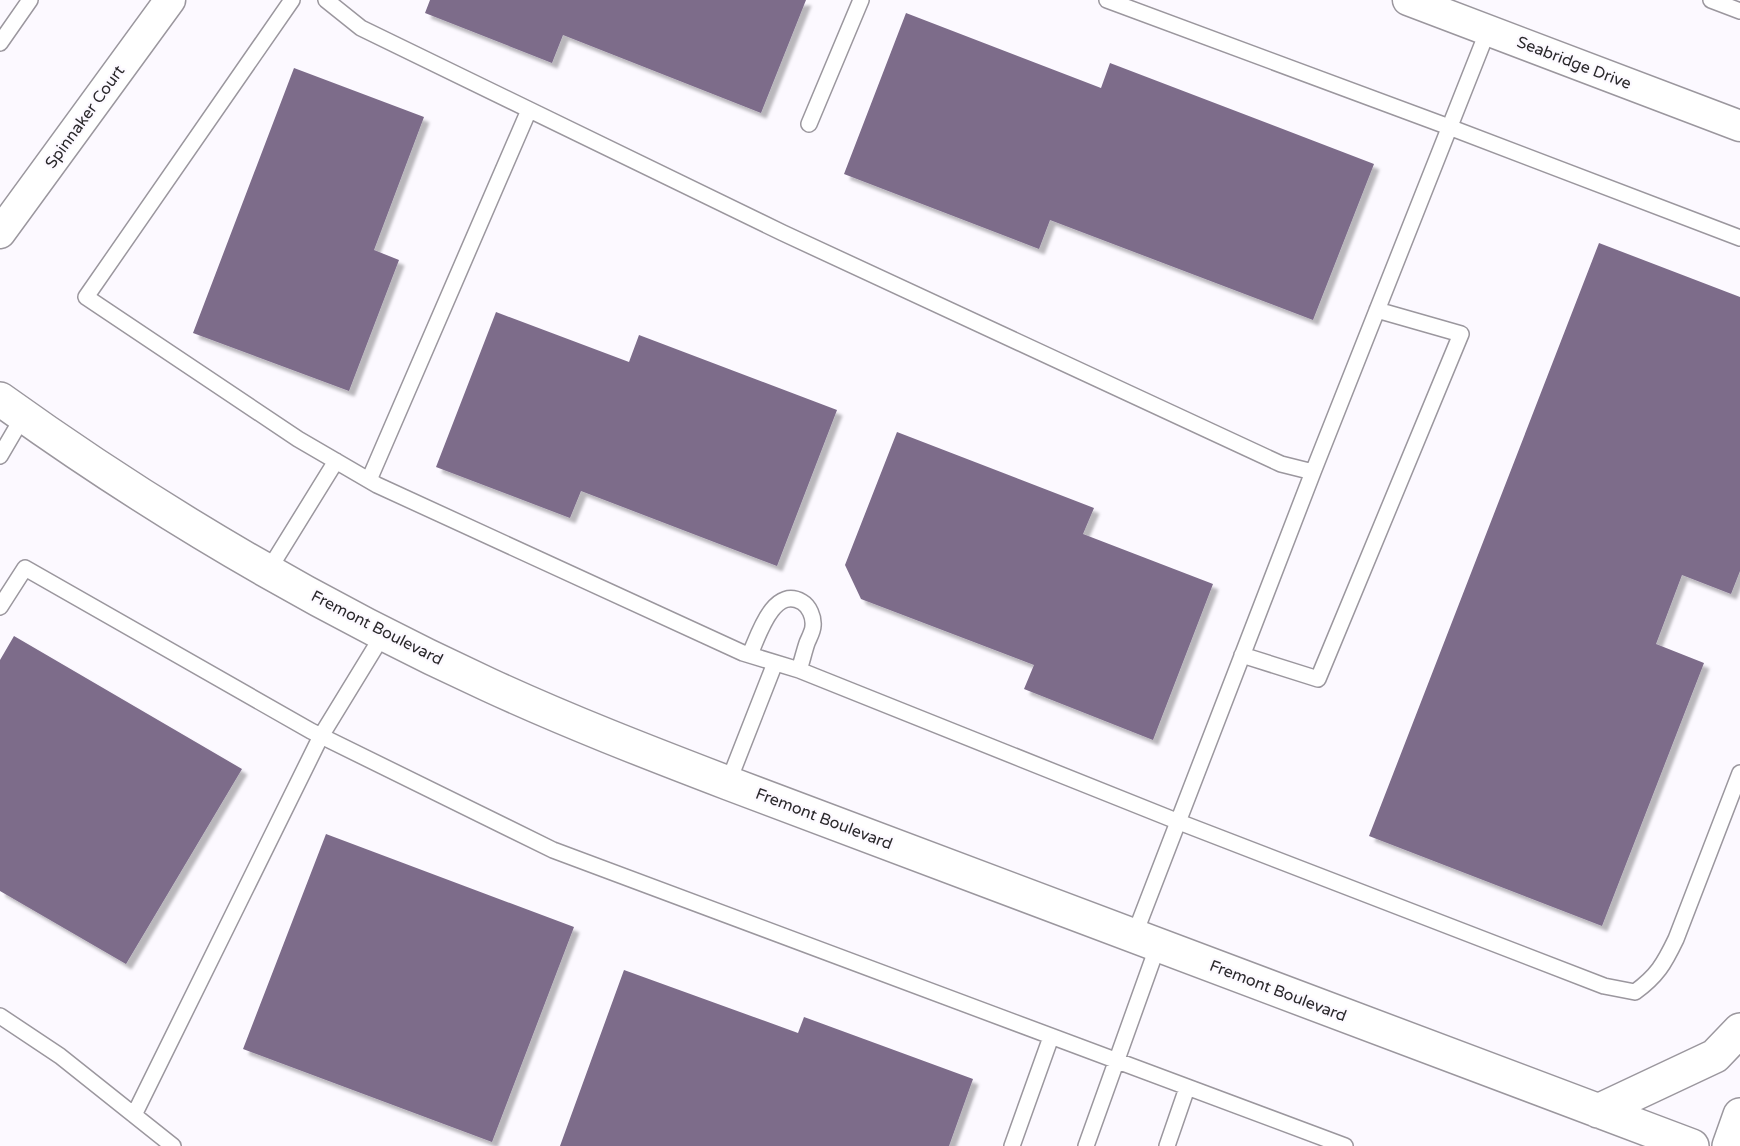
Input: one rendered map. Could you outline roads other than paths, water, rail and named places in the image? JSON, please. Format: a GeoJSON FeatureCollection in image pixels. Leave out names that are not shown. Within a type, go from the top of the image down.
{"type":"FeatureCollection","features":[{"type":"Feature","properties":{"kind":"main road","name":"Fremont Boulevard"},"geometry":{"type":"LineString","coordinates":[[12,407],[101,469],[268,572],[487,684],[581,726],[1692,1146]]}},
{"type":"Feature","properties":{"kind":"main road"},"geometry":{"type":"LineString","coordinates":[[1598,1111],[1715,1056],[1740,1030]]}},
{"type":"Feature","properties":{"kind":"main road"},"geometry":{"type":"LineString","coordinates":[[1729,1146],[1740,1115]]}},
{"type":"Feature","properties":{"kind":"street","name":"Spinnaker Court"},"geometry":{"type":"LineString","coordinates":[[0,233],[170,0]]}},
{"type":"Feature","properties":{"kind":"street","name":"Seabridge Drive"},"geometry":{"type":"LineString","coordinates":[[1408,0],[1740,126]]}},
{"type":"Feature","properties":{"kind":"lane"},"geometry":{"type":"LineString","coordinates":[[0,43],[30,0]]}},
{"type":"Feature","properties":{"kind":"lane"},"geometry":{"type":"LineString","coordinates":[[292,0],[86,297],[298,439],[369,480],[750,654],[799,670],[1179,822],[1604,986],[1635,992],[1653,979],[1666,960],[1740,773]]}},
{"type":"Feature","properties":{"kind":"lane"},"geometry":{"type":"LineString","coordinates":[[326,0],[361,28],[794,238],[1281,464],[1313,472]]}},
{"type":"Feature","properties":{"kind":"lane"},"geometry":{"type":"LineString","coordinates":[[809,124],[861,0]]}},
{"type":"Feature","properties":{"kind":"lane"},"geometry":{"type":"LineString","coordinates":[[1107,0],[1740,238]]}},
{"type":"Feature","properties":{"kind":"lane"},"geometry":{"type":"LineString","coordinates":[[1711,0],[1740,11]]}},
{"type":"Feature","properties":{"kind":"lane"},"geometry":{"type":"LineString","coordinates":[[1086,1146],[1117,1062],[1146,941],[1179,822],[1313,472],[1488,30]]}},
{"type":"Feature","properties":{"kind":"lane"},"geometry":{"type":"LineString","coordinates":[[369,480],[529,110]]}},
{"type":"Feature","properties":{"kind":"lane"},"geometry":{"type":"LineString","coordinates":[[1242,655],[1318,679],[1461,334],[1377,310]]}},
{"type":"Feature","properties":{"kind":"lane"},"geometry":{"type":"LineString","coordinates":[[0,456],[12,407]]}},
{"type":"Feature","properties":{"kind":"lane"},"geometry":{"type":"LineString","coordinates":[[268,572],[336,461]]}},
{"type":"Feature","properties":{"kind":"lane"},"geometry":{"type":"LineString","coordinates":[[0,607],[25,568],[321,736],[553,850],[1346,1146]]}},
{"type":"Feature","properties":{"kind":"lane"},"geometry":{"type":"LineString","coordinates":[[750,654],[765,619],[774,607],[784,600],[795,599],[803,602],[809,609],[813,626],[799,670]]}},
{"type":"Feature","properties":{"kind":"lane"},"geometry":{"type":"LineString","coordinates":[[134,1115],[321,736],[384,633]]}},
{"type":"Feature","properties":{"kind":"lane"},"geometry":{"type":"LineString","coordinates":[[728,783],[775,663]]}},
{"type":"Feature","properties":{"kind":"lane"},"geometry":{"type":"LineString","coordinates":[[0,1016],[60,1056],[173,1146]]}},
{"type":"Feature","properties":{"kind":"lane"},"geometry":{"type":"LineString","coordinates":[[1012,1146],[1052,1037]]}},
{"type":"Feature","properties":{"kind":"lane"},"geometry":{"type":"LineString","coordinates":[[1167,1146],[1187,1088]]}}]}
